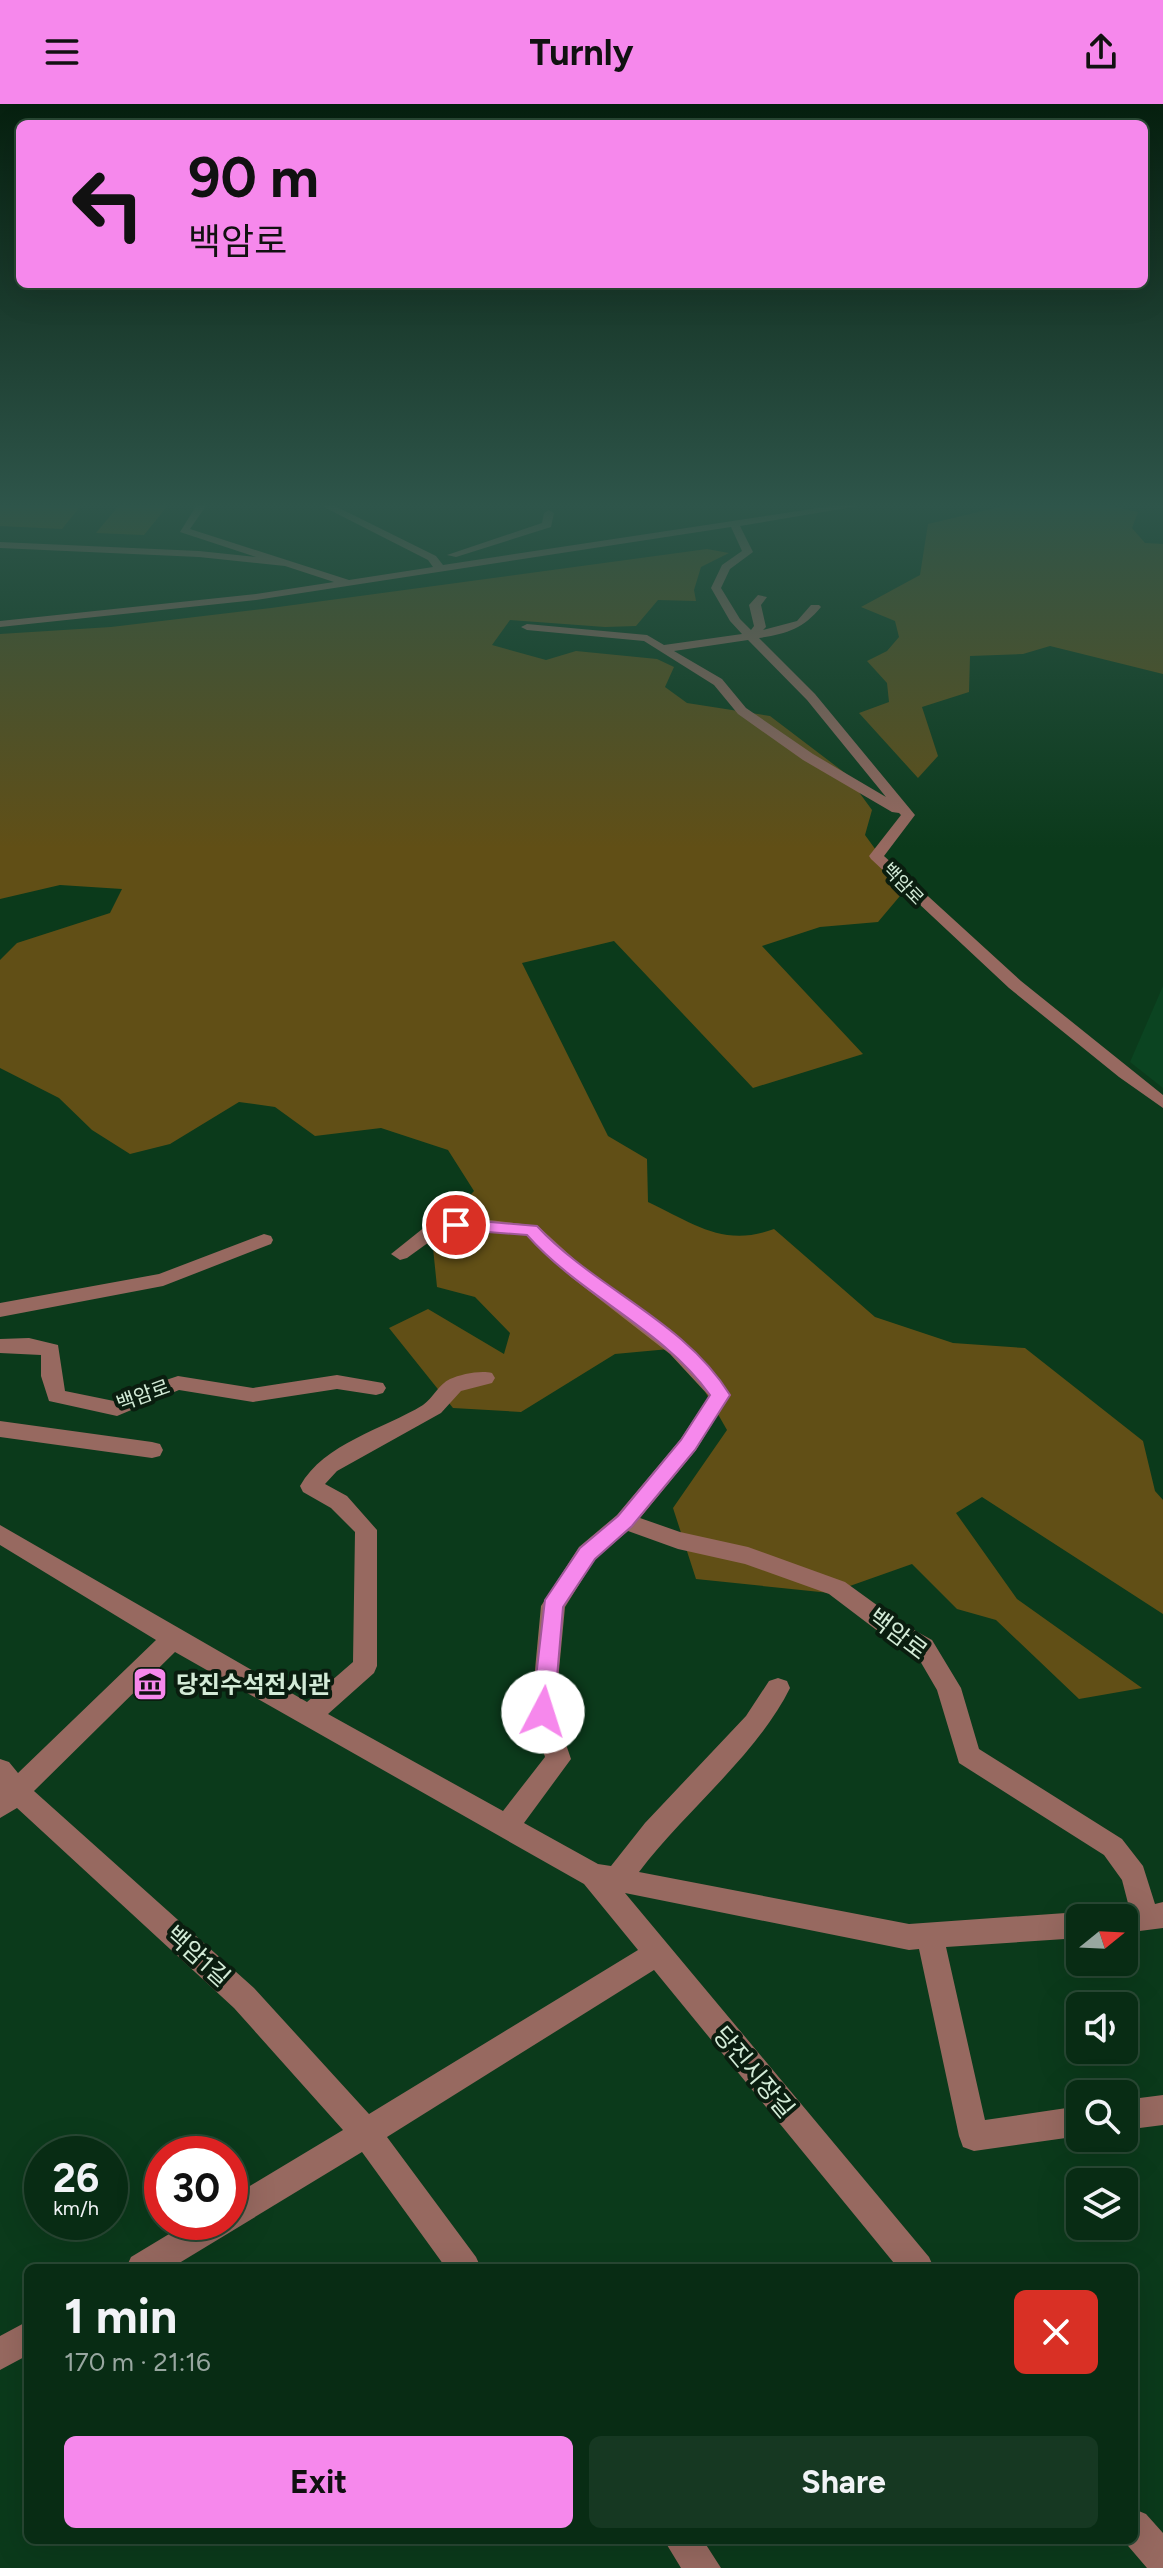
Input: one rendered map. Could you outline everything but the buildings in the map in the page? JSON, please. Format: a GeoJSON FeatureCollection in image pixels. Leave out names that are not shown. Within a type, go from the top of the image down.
{"type":"FeatureCollection","features":[{"type":"Feature","properties":{"kind":"street"},"geometry":{"type":"LineString","coordinates":[[0,624],[63,618]]}},
{"type":"Feature","properties":{"kind":"street"},"geometry":{"type":"LineString","coordinates":[[734,618],[811,697],[908,815]]}},
{"type":"Feature","properties":{"kind":"street"},"geometry":{"type":"LineString","coordinates":[[751,636],[760,627],[758,618]]}},
{"type":"Feature","properties":{"kind":"street"},"geometry":{"type":"LineString","coordinates":[[662,649],[782,631],[805,618]]}},
{"type":"Feature","properties":{"kind":"street"},"geometry":{"type":"LineString","coordinates":[[527,627],[647,638],[718,682],[742,711],[808,757],[908,815]]}},
{"type":"Feature","properties":{"kind":"street","name":"백암로"},"geometry":{"type":"LineString","coordinates":[[908,815],[876,856],[940,921],[1001,976],[1163,1103]]}},
{"type":"Feature","properties":{"kind":"street"},"geometry":{"type":"LineString","coordinates":[[400,1254],[438,1226],[473,1224],[531,1230],[554,1255],[655,1329],[703,1372],[720,1395],[688,1445],[625,1521],[587,1553],[553,1606],[543,1712],[558,1759],[506,1827]]}},
{"type":"Feature","properties":{"kind":"street"},"geometry":{"type":"LineString","coordinates":[[0,1310],[163,1280],[264,1240]]}},
{"type":"Feature","properties":{"kind":"street","name":"백암로"},"geometry":{"type":"LineString","coordinates":[[0,1346],[29,1345],[51,1350],[51,1376],[56,1396],[117,1409],[140,1396],[178,1383],[253,1395],[337,1382],[376,1388]]}},
{"type":"Feature","properties":{"kind":"street"},"geometry":{"type":"LineString","coordinates":[[309,1716],[365,1666],[366,1530],[339,1502],[311,1486],[329,1465],[434,1408],[454,1385],[485,1378]]}},
{"type":"Feature","properties":{"kind":"street","name":"백암로"},"geometry":{"type":"LineString","coordinates":[[0,1429],[152,1450]]}},
{"type":"Feature","properties":{"kind":"street","name":"백암로"},"geometry":{"type":"LineString","coordinates":[[625,1521],[678,1540],[748,1556],[837,1588],[895,1631],[924,1647],[949,1688],[968,1755],[1113,1847],[1134,1875],[1144,1917]]}},
{"type":"Feature","properties":{"kind":"street"},"geometry":{"type":"LineString","coordinates":[[0,1534],[173,1639],[506,1827],[605,1877],[909,1937],[1066,1926]]}},
{"type":"Feature","properties":{"kind":"street"},"geometry":{"type":"LineString","coordinates":[[6,1790],[173,1639]]}},
{"type":"Feature","properties":{"kind":"street"},"geometry":{"type":"LineString","coordinates":[[605,1877],[654,1831],[755,1723],[778,1688]]}},
{"type":"Feature","properties":{"kind":"street","name":"백암1길"},"geometry":{"type":"LineString","coordinates":[[6,1790],[244,1998],[366,2133],[462,2264]]}},
{"type":"Feature","properties":{"kind":"street","name":"당진시장길"},"geometry":{"type":"LineString","coordinates":[[605,1877],[656,1954],[915,2264]]}},
{"type":"Feature","properties":{"kind":"street"},"geometry":{"type":"LineString","coordinates":[[930,1937],[974,2136],[1066,2123]]}},
{"type":"Feature","properties":{"kind":"street"},"geometry":{"type":"LineString","coordinates":[[248,2204],[656,1954]]}},
{"type":"Feature","properties":{"kind":"street"},"geometry":{"type":"LineString","coordinates":[[1138,2113],[1163,2110]]}},
{"type":"Feature","properties":{"kind":"street"},"geometry":{"type":"LineString","coordinates":[[149,2264],[188,2240]]}},
{"type":"Feature","properties":{"kind":"street"},"geometry":{"type":"LineString","coordinates":[[0,2354],[24,2339]]}},
{"type":"Feature","properties":{"kind":"street"},"geometry":{"type":"LineString","coordinates":[[1138,2531],[1163,2560]]}},
{"type":"Feature","properties":{"kind":"street"},"geometry":{"type":"LineString","coordinates":[[684,2544],[703,2568]]}},
{"type":"Feature","properties":{"kind":"shaded area"},"geometry":{"type":"Polygon","coordinates":[[[187,618],[643,618],[636,626],[605,627],[510,620],[492,645],[546,660],[576,651],[657,659],[674,667],[665,687],[687,703],[770,716],[845,773],[872,810],[865,835],[905,890],[878,922],[820,927],[762,946],[863,1054],[753,1088],[614,941],[522,963],[608,1136],[647,1159],[648,1202],[694,1225],[724,1234],[739,1236],[774,1229],[875,1317],[953,1343],[1025,1348],[1143,1441],[1155,1491],[1163,1500],[1163,1614],[982,1497],[956,1513],[1017,1599],[1142,1688],[1079,1699],[996,1620],[957,1609],[912,1564],[830,1593],[696,1579],[673,1508],[727,1430],[680,1348],[615,1354],[521,1412],[453,1408],[389,1328],[428,1309],[504,1354],[510,1333],[475,1297],[437,1287],[432,1238],[474,1191],[448,1150],[381,1128],[315,1136],[275,1107],[239,1102],[170,1144],[130,1154],[92,1130],[59,1098],[0,1068],[0,960],[17,943],[110,913],[122,889],[60,885],[0,899],[0,634],[111,627],[187,618]]]}},
{"type":"Feature","properties":{"kind":"shaded area"},"geometry":{"type":"Polygon","coordinates":[[[888,618],[1163,618],[1163,674],[1050,646],[1023,654],[970,656],[969,692],[922,707],[938,756],[918,778],[859,713],[889,702],[887,683],[867,661],[887,651],[899,637],[895,621],[888,618]]]}},
{"type":"Feature","properties":{"kind":"shaded area"},"geometry":{"type":"Polygon","coordinates":[[[1163,986],[1163,1088],[1130,1062],[1163,986]]]}},
{"type":"Feature","properties":{"kind":"place","name":"당진수석전시관"},"geometry":{"type":"Point","coordinates":[150,1684]}},
{"type":"Feature","properties":{"kind":"route"},"geometry":{"type":"LineString","coordinates":[[456,1225],[531,1230],[554,1255],[655,1329],[703,1372],[720,1395],[688,1445],[625,1521],[587,1553],[553,1606],[543,1712]]}}]}
